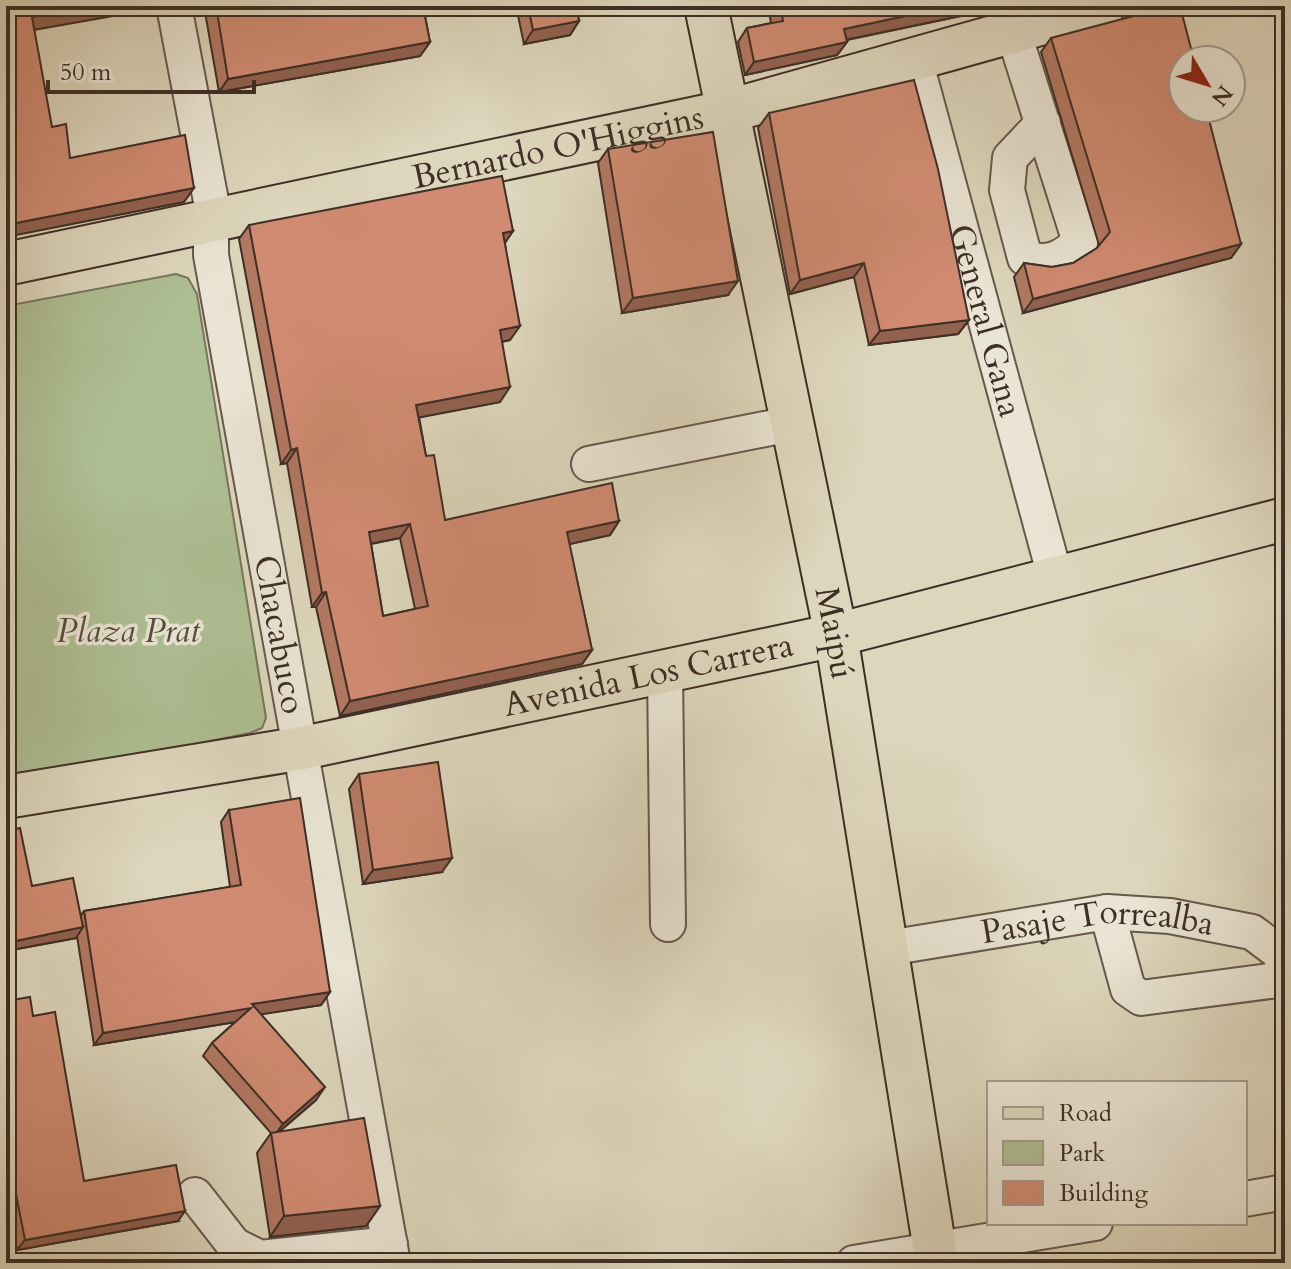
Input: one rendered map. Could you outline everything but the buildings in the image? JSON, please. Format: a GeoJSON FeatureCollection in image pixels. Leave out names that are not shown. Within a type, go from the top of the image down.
{"type":"FeatureCollection","features":[{"type":"Feature","properties":{"kind":"main road","name":"Maipú"},"geometry":{"type":"LineString","coordinates":[[706,6],[725,112],[836,635],[937,1256]]}},
{"type":"Feature","properties":{"kind":"main road","name":"Bernardo O'Higgins"},"geometry":{"type":"LineString","coordinates":[[6,264],[725,112],[1104,6]]}},
{"type":"Feature","properties":{"kind":"main road","name":"Avenida Los Carrera"},"geometry":{"type":"LineString","coordinates":[[6,797],[303,748],[836,635],[1285,519]]}},
{"type":"Feature","properties":{"kind":"street","name":"Chacabuco"},"geometry":{"type":"LineString","coordinates":[[174,6],[211,201],[211,255],[303,748],[392,1254]]}},
{"type":"Feature","properties":{"kind":"street"},"geometry":{"type":"LineString","coordinates":[[1013,31],[1043,123]]}},
{"type":"Feature","properties":{"kind":"street","name":"General Gana"},"geometry":{"type":"LineString","coordinates":[[915,60],[1056,580]]}},
{"type":"Feature","properties":{"kind":"street"},"geometry":{"type":"LineString","coordinates":[[589,464],[790,424]]}},
{"type":"Feature","properties":{"kind":"street"},"geometry":{"type":"LineString","coordinates":[[665,671],[668,924]]}},
{"type":"Feature","properties":{"kind":"street"},"geometry":{"type":"LineString","coordinates":[[1107,912],[1128,989],[1141,998],[1285,979]]}},
{"type":"Feature","properties":{"kind":"street","name":"Pasaje Torrealba"},"geometry":{"type":"LineString","coordinates":[[888,948],[1107,912],[1170,916],[1252,932],[1280,953],[1285,972]]}},
{"type":"Feature","properties":{"kind":"street"},"geometry":{"type":"LineString","coordinates":[[1247,1199],[1285,1192]]}},
{"type":"Feature","properties":{"kind":"street"},"geometry":{"type":"LineString","coordinates":[[195,1195],[234,1245],[260,1258],[392,1254]]}},
{"type":"Feature","properties":{"kind":"street"},"geometry":{"type":"LineString","coordinates":[[854,1263],[937,1256],[1085,1225]]}},
{"type":"Feature","properties":{"kind":"green space","name":"Plaza Prat"},"geometry":{"type":"Polygon","coordinates":[[[176,274],[188,278],[197,294],[266,718],[262,728],[250,733],[6,782],[6,306],[176,274]]]}}]}
